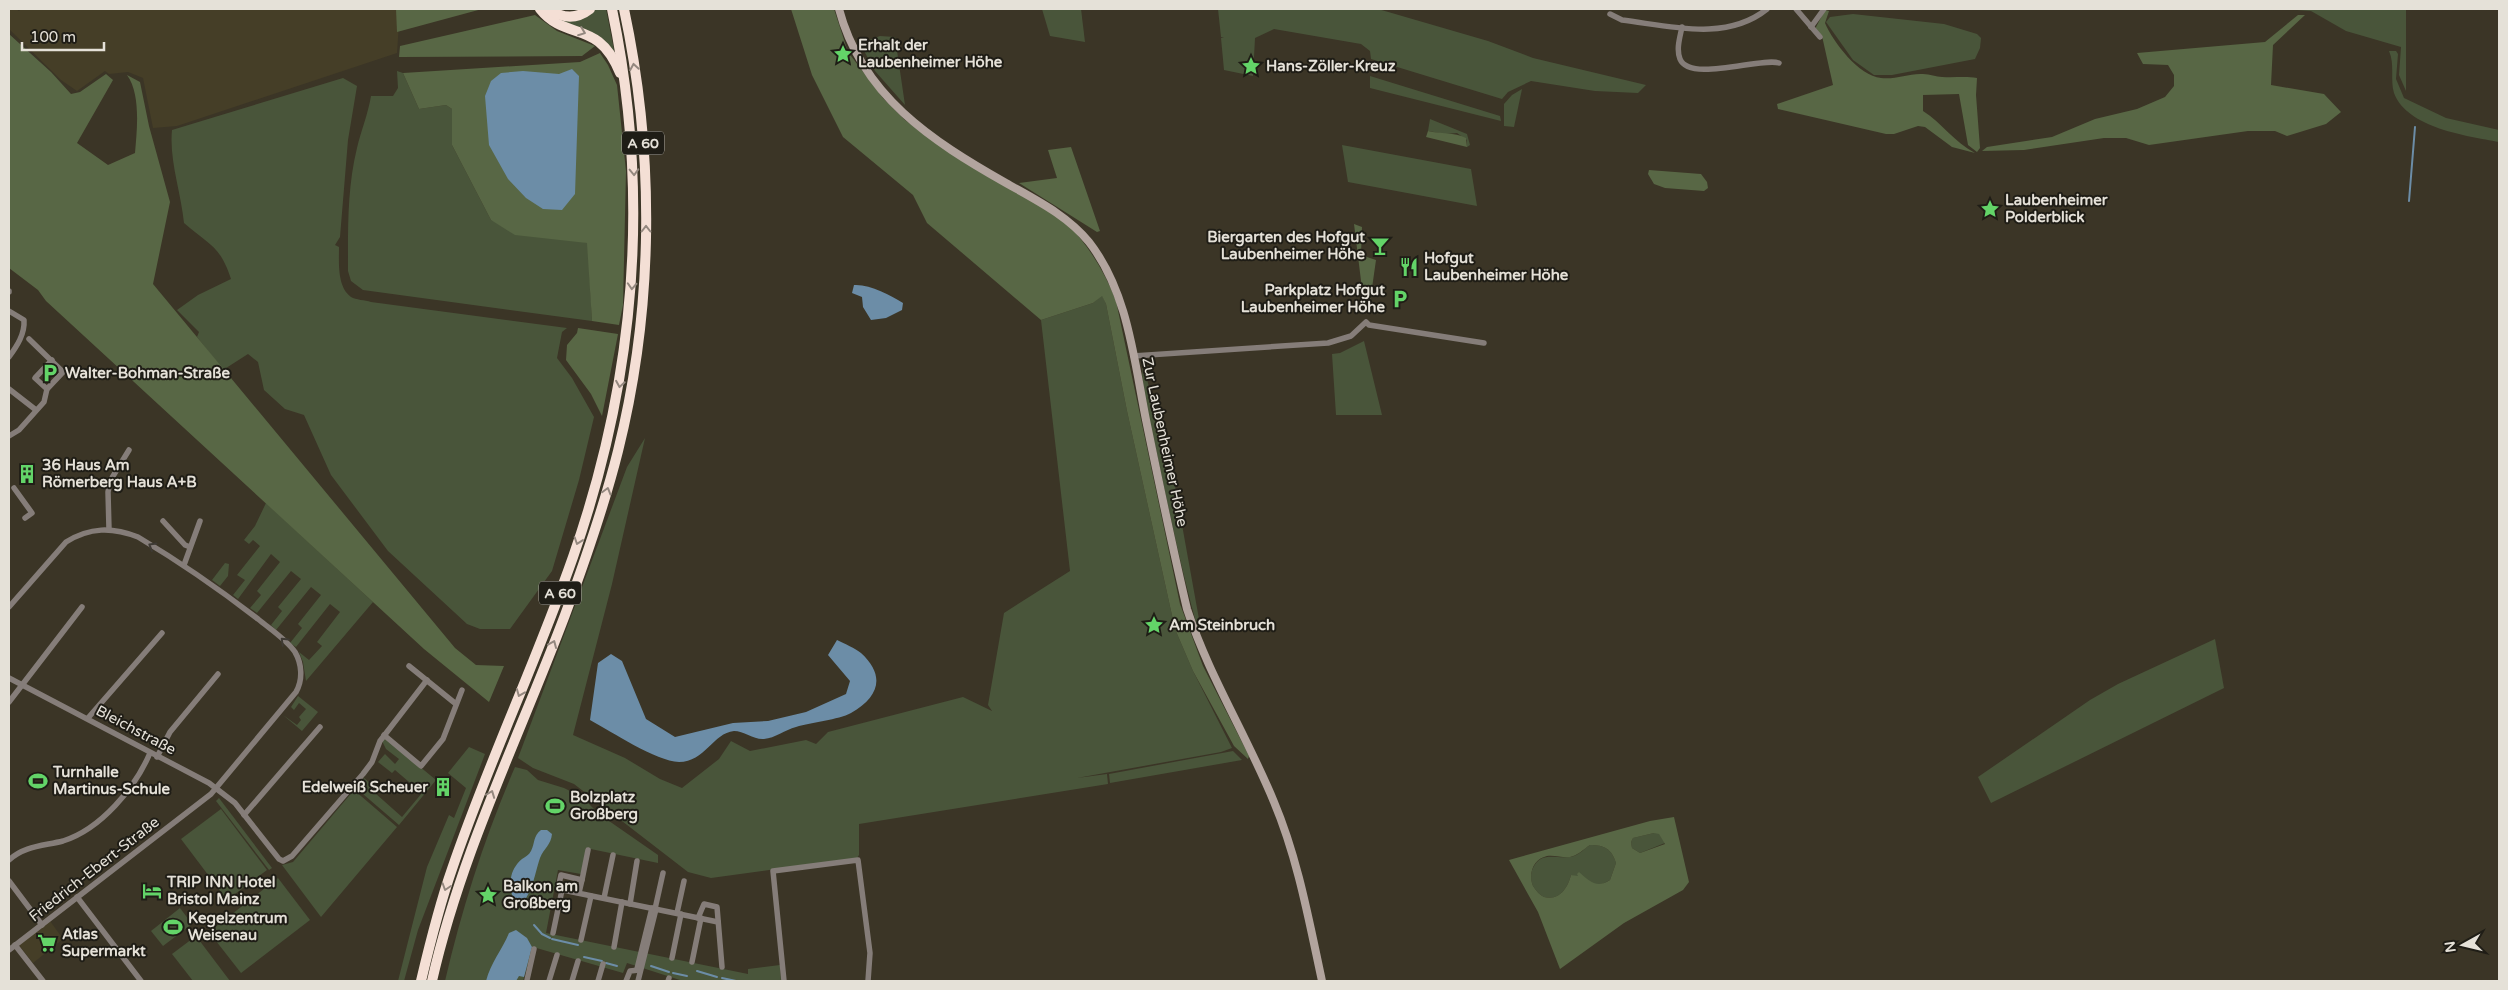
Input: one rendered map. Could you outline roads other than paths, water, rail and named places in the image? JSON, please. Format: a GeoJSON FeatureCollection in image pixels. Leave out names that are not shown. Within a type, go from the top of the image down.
{"type":"FeatureCollection","features":[{"type":"Feature","properties":{"kind":"highway","name":"A 60"},"geometry":{"type":"LineString","coordinates":[[540,9],[550,19],[595,38],[606,47],[616,62],[626,89]]}},
{"type":"Feature","properties":{"kind":"highway"},"geometry":{"type":"LineString","coordinates":[[549,9],[561,16],[570,17],[582,14],[590,9]]}},
{"type":"Feature","properties":{"kind":"highway","name":"A 60"},"geometry":{"type":"LineString","coordinates":[[421,981],[442,900],[455,859],[554,610],[586,520],[612,424],[627,336],[632,284],[635,200],[626,89],[612,9]]}},
{"type":"Feature","properties":{"kind":"highway","name":"A 60"},"geometry":{"type":"LineString","coordinates":[[433,981],[436,963],[474,840],[564,617],[592,538],[619,448],[639,337],[646,240],[645,170],[637,84],[624,9]]}},
{"type":"Feature","properties":{"kind":"street","name":"Zur Laubenheimer Höhe"},"geometry":{"type":"LineString","coordinates":[[838,9],[853,51],[860,63],[898,110],[939,142],[1054,211],[1087,240],[1113,284],[1122,309],[1133,356],[1187,609],[1200,647],[1274,800],[1300,880],[1322,981]]}},
{"type":"Feature","properties":{"kind":"street"},"geometry":{"type":"LineString","coordinates":[[1610,14],[1622,20],[1718,30],[1734,26],[1767,9]]}},
{"type":"Feature","properties":{"kind":"street"},"geometry":{"type":"LineString","coordinates":[[1796,9],[1820,37]]}},
{"type":"Feature","properties":{"kind":"street"},"geometry":{"type":"LineString","coordinates":[[1811,27],[1824,9]]}},
{"type":"Feature","properties":{"kind":"street"},"geometry":{"type":"LineString","coordinates":[[1682,27],[1678,49],[1683,63],[1692,67],[1740,68],[1765,62],[1779,63]]}},
{"type":"Feature","properties":{"kind":"street"},"geometry":{"type":"LineString","coordinates":[[9,312],[24,320],[23,332],[9,357]]}},
{"type":"Feature","properties":{"kind":"street"},"geometry":{"type":"LineString","coordinates":[[1133,356],[1328,343],[1351,336],[1366,322],[1369,325],[1484,343]]}},
{"type":"Feature","properties":{"kind":"street"},"geometry":{"type":"LineString","coordinates":[[9,436],[19,430],[44,402],[47,389],[63,372],[29,339]]}},
{"type":"Feature","properties":{"kind":"street"},"geometry":{"type":"LineString","coordinates":[[47,389],[35,378],[52,360]]}},
{"type":"Feature","properties":{"kind":"street"},"geometry":{"type":"LineString","coordinates":[[9,390],[36,410]]}},
{"type":"Feature","properties":{"kind":"street"},"geometry":{"type":"LineString","coordinates":[[109,529],[108,492],[110,481],[129,450]]}},
{"type":"Feature","properties":{"kind":"street"},"geometry":{"type":"LineString","coordinates":[[14,488],[32,513],[25,518]]}},
{"type":"Feature","properties":{"kind":"street"},"geometry":{"type":"LineString","coordinates":[[164,521],[185,545],[190,547]]}},
{"type":"Feature","properties":{"kind":"street"},"geometry":{"type":"LineString","coordinates":[[9,607],[66,542],[89,531],[109,529],[138,537],[184,565],[196,527],[200,521]]}},
{"type":"Feature","properties":{"kind":"street","name":"Friedrich-Ebert-Straße"},"geometry":{"type":"LineString","coordinates":[[9,950],[217,788],[296,692],[300,684],[299,662],[289,645],[256,617],[184,565]]}},
{"type":"Feature","properties":{"kind":"street"},"geometry":{"type":"LineString","coordinates":[[9,702],[21,684],[82,608]]}},
{"type":"Feature","properties":{"kind":"street"},"geometry":{"type":"LineString","coordinates":[[88,718],[162,633]]}},
{"type":"Feature","properties":{"kind":"street"},"geometry":{"type":"LineString","coordinates":[[409,666],[456,704]]}},
{"type":"Feature","properties":{"kind":"street"},"geometry":{"type":"LineString","coordinates":[[157,757],[170,732],[218,674]]}},
{"type":"Feature","properties":{"kind":"street","name":"Bleichstraße"},"geometry":{"type":"LineString","coordinates":[[9,678],[88,718],[217,788],[244,815],[279,860],[288,860],[363,774],[372,762],[384,735]]}},
{"type":"Feature","properties":{"kind":"street"},"geometry":{"type":"LineString","coordinates":[[427,680],[384,735],[421,766],[443,739],[462,690]]}},
{"type":"Feature","properties":{"kind":"street"},"geometry":{"type":"LineString","coordinates":[[244,815],[320,727]]}},
{"type":"Feature","properties":{"kind":"street"},"geometry":{"type":"LineString","coordinates":[[9,860],[27,849],[70,838],[98,820],[122,799],[150,752]]}},
{"type":"Feature","properties":{"kind":"street"},"geometry":{"type":"LineString","coordinates":[[579,893],[588,850]]}},
{"type":"Feature","properties":{"kind":"street"},"geometry":{"type":"LineString","coordinates":[[604,898],[613,855]]}},
{"type":"Feature","properties":{"kind":"street"},"geometry":{"type":"LineString","coordinates":[[784,981],[773,871],[858,860],[870,953],[868,981]]}},
{"type":"Feature","properties":{"kind":"street"},"geometry":{"type":"LineString","coordinates":[[630,904],[637,861]]}},
{"type":"Feature","properties":{"kind":"street"},"geometry":{"type":"LineString","coordinates":[[638,981],[639,970],[663,873]]}},
{"type":"Feature","properties":{"kind":"street"},"geometry":{"type":"LineString","coordinates":[[582,880],[560,876],[558,889],[718,922]]}},
{"type":"Feature","properties":{"kind":"street"},"geometry":{"type":"LineString","coordinates":[[9,881],[42,925]]}},
{"type":"Feature","properties":{"kind":"street"},"geometry":{"type":"LineString","coordinates":[[672,958],[684,881]]}},
{"type":"Feature","properties":{"kind":"street"},"geometry":{"type":"LineString","coordinates":[[553,933],[562,890]]}},
{"type":"Feature","properties":{"kind":"street"},"geometry":{"type":"LineString","coordinates":[[582,940],[590,896]]}},
{"type":"Feature","properties":{"kind":"street"},"geometry":{"type":"LineString","coordinates":[[77,897],[141,981]]}},
{"type":"Feature","properties":{"kind":"street"},"geometry":{"type":"LineString","coordinates":[[614,947],[622,902]]}},
{"type":"Feature","properties":{"kind":"street"},"geometry":{"type":"LineString","coordinates":[[692,962],[704,904],[717,907],[722,967]]}},
{"type":"Feature","properties":{"kind":"street"},"geometry":{"type":"LineString","coordinates":[[15,945],[43,981]]}},
{"type":"Feature","properties":{"kind":"street"},"geometry":{"type":"LineString","coordinates":[[534,949],[527,980],[534,981]]}},
{"type":"Feature","properties":{"kind":"street"},"geometry":{"type":"LineString","coordinates":[[549,981],[557,955]]}},
{"type":"Feature","properties":{"kind":"street"},"geometry":{"type":"LineString","coordinates":[[572,981],[578,961]]}},
{"type":"Feature","properties":{"kind":"street"},"geometry":{"type":"LineString","coordinates":[[598,981],[603,964]]}},
{"type":"Feature","properties":{"kind":"street"},"geometry":{"type":"LineString","coordinates":[[626,981],[630,971],[639,970]]}},
{"type":"Feature","properties":{"kind":"water"},"geometry":{"type":"Polygon","coordinates":[[[572,69],[579,76],[575,194],[562,210],[543,209],[526,198],[508,179],[489,145],[485,96],[491,81],[501,73],[523,71],[559,74],[572,69]]]}},
{"type":"Feature","properties":{"kind":"water"},"geometry":{"type":"Polygon","coordinates":[[[854,285],[873,288],[892,297],[903,303],[902,310],[886,318],[871,320],[863,307],[862,297],[852,293],[854,285]]]}},
{"type":"Feature","properties":{"kind":"water"},"geometry":{"type":"Polygon","coordinates":[[[837,640],[861,653],[874,670],[876,678],[876,686],[868,700],[846,715],[796,727],[764,739],[734,731],[720,737],[696,757],[688,761],[679,762],[658,757],[590,720],[598,663],[611,654],[622,661],[646,719],[675,737],[733,723],[768,721],[806,712],[846,694],[850,681],[828,655],[837,640]]]}},
{"type":"Feature","properties":{"kind":"water"},"geometry":{"type":"Polygon","coordinates":[[[541,830],[547,830],[552,834],[549,844],[540,858],[532,886],[523,903],[514,900],[510,884],[512,873],[518,863],[530,852],[535,837],[541,830]]]}},
{"type":"Feature","properties":{"kind":"water"},"geometry":{"type":"Polygon","coordinates":[[[516,930],[527,938],[532,947],[524,977],[519,976],[516,981],[486,981],[509,933],[516,930]]]}},
{"type":"Feature","properties":{"kind":"waterway"},"geometry":{"type":"LineString","coordinates":[[2409,201],[2415,127]]}},
{"type":"Feature","properties":{"kind":"waterway"},"geometry":{"type":"LineString","coordinates":[[534,925],[542,934],[550,938]]}},
{"type":"Feature","properties":{"kind":"waterway"},"geometry":{"type":"LineString","coordinates":[[552,939],[578,945]]}},
{"type":"Feature","properties":{"kind":"waterway"},"geometry":{"type":"LineString","coordinates":[[584,957],[602,961]]}},
{"type":"Feature","properties":{"kind":"waterway"},"geometry":{"type":"LineString","coordinates":[[606,963],[617,966]]}},
{"type":"Feature","properties":{"kind":"waterway"},"geometry":{"type":"LineString","coordinates":[[651,966],[669,972]]}},
{"type":"Feature","properties":{"kind":"waterway"},"geometry":{"type":"LineString","coordinates":[[697,971],[717,977]]}},
{"type":"Feature","properties":{"kind":"waterway"},"geometry":{"type":"LineString","coordinates":[[673,973],[687,976]]}},
{"type":"Feature","properties":{"kind":"waterway"},"geometry":{"type":"LineString","coordinates":[[722,978],[736,981]]}},
{"type":"Feature","properties":{"kind":"place","name":"Erhalt der Laubenheimer Höhe"},"geometry":{"type":"Point","coordinates":[843,54]}},
{"type":"Feature","properties":{"kind":"place","name":"Hans-Zöller-Kreuz"},"geometry":{"type":"Point","coordinates":[1251,66]}},
{"type":"Feature","properties":{"kind":"place","name":"Laubenheimer Polderblick"},"geometry":{"type":"Point","coordinates":[1990,209]}},
{"type":"Feature","properties":{"kind":"place","name":"Biergarten des Hofgut Laubenheimer Höhe"},"geometry":{"type":"Point","coordinates":[1380,246]}},
{"type":"Feature","properties":{"kind":"place","name":"Hofgut Laubenheimer Höhe"},"geometry":{"type":"Point","coordinates":[1409,267]}},
{"type":"Feature","properties":{"kind":"place","name":"Parkplatz Hofgut Laubenheimer Höhe"},"geometry":{"type":"Point","coordinates":[1400,299]}},
{"type":"Feature","properties":{"kind":"place","name":"Walter-Bohman-Straße"},"geometry":{"type":"Point","coordinates":[50,373]}},
{"type":"Feature","properties":{"kind":"place","name":"36 Haus Am Römerberg Haus A+B"},"geometry":{"type":"Point","coordinates":[27,474]}},
{"type":"Feature","properties":{"kind":"place","name":"Am Steinbruch"},"geometry":{"type":"Point","coordinates":[1154,625]}},
{"type":"Feature","properties":{"kind":"place","name":"Turnhalle Martinus-Schule"},"geometry":{"type":"Point","coordinates":[38,781]}},
{"type":"Feature","properties":{"kind":"place","name":"Edelweiß Scheuer"},"geometry":{"type":"Point","coordinates":[443,787]}},
{"type":"Feature","properties":{"kind":"place","name":"Bolzplatz Großberg"},"geometry":{"type":"Point","coordinates":[555,806]}},
{"type":"Feature","properties":{"kind":"place","name":"TRIP INN Hotel Bristol Mainz"},"geometry":{"type":"Point","coordinates":[152,891]}},
{"type":"Feature","properties":{"kind":"place","name":"Balkon am Großberg"},"geometry":{"type":"Point","coordinates":[488,895]}},
{"type":"Feature","properties":{"kind":"place","name":"Kegelzentrum Weisenau"},"geometry":{"type":"Point","coordinates":[173,927]}},
{"type":"Feature","properties":{"kind":"place","name":"Atlas Supermarkt"},"geometry":{"type":"Point","coordinates":[47,943]}}]}
